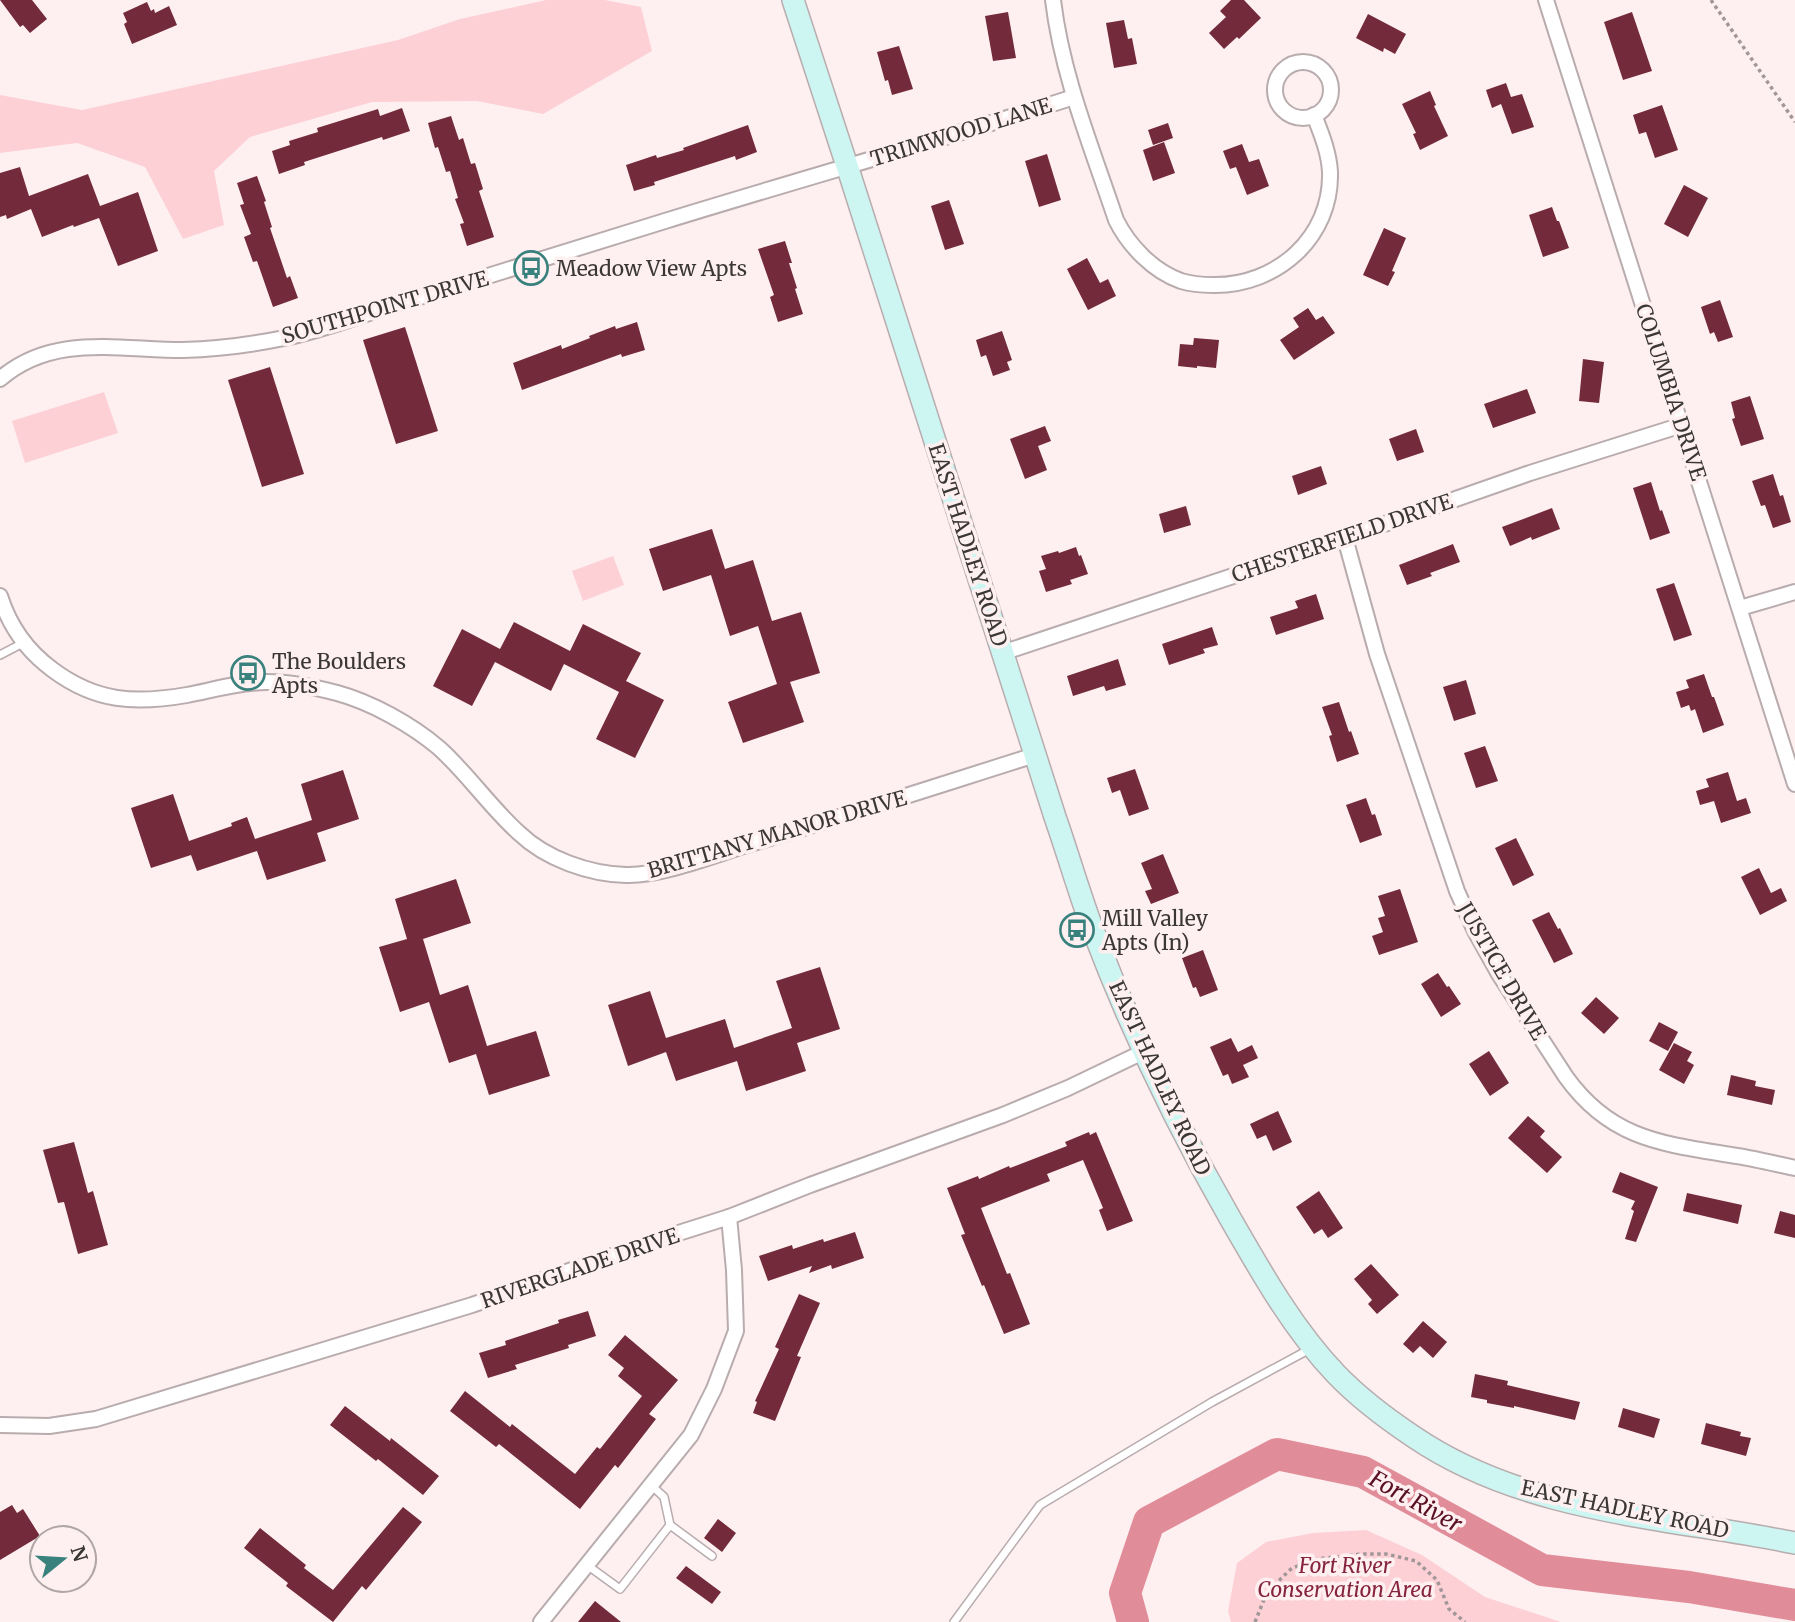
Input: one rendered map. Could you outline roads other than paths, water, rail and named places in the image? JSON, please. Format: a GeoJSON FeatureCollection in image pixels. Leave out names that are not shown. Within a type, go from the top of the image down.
{"type":"FeatureCollection","features":[{"type":"Feature","properties":{"kind":"street","name":"EAST HADLEY ROAD"},"geometry":{"type":"LineString","coordinates":[[793,0],[1092,928],[1143,1052],[1185,1136],[1227,1213],[1280,1299],[1313,1347],[1339,1377],[1385,1416],[1433,1449],[1484,1476],[1522,1490],[1569,1502],[1795,1543]]}},
{"type":"Feature","properties":{"kind":"street"},"geometry":{"type":"LineString","coordinates":[[1053,0],[1059,38],[1074,97],[1116,220],[1123,233],[1144,257],[1171,276],[1190,283],[1233,285],[1267,274],[1300,251],[1315,231],[1326,205],[1330,174],[1325,145],[1314,115]]}},
{"type":"Feature","properties":{"kind":"street","name":"COLUMBIA DRIVE"},"geometry":{"type":"LineString","coordinates":[[1546,0],[1795,784]]}},
{"type":"Feature","properties":{"kind":"street","name":"TRIMWOOD LANE"},"geometry":{"type":"LineString","coordinates":[[847,167],[1074,97]]}},
{"type":"Feature","properties":{"kind":"street","name":"SOUTHPOINT DRIVE"},"geometry":{"type":"LineString","coordinates":[[0,379],[27,360],[65,349],[208,349],[251,345],[317,330],[664,221],[847,167]]}},
{"type":"Feature","properties":{"kind":"street","name":"CHESTERFIELD DRIVE"},"geometry":{"type":"LineString","coordinates":[[1002,653],[1530,473],[1682,425]]}},
{"type":"Feature","properties":{"kind":"street","name":"JUSTICE DRIVE"},"geometry":{"type":"LineString","coordinates":[[1345,538],[1380,665],[1457,891],[1490,959],[1566,1077],[1599,1114],[1641,1136],[1673,1146],[1795,1168]]}},
{"type":"Feature","properties":{"kind":"street"},"geometry":{"type":"LineString","coordinates":[[1740,608],[1795,592]]}},
{"type":"Feature","properties":{"kind":"street"},"geometry":{"type":"LineString","coordinates":[[0,596],[11,624],[23,643]]}},
{"type":"Feature","properties":{"kind":"street","name":"BRITTANY MANOR DRIVE"},"geometry":{"type":"LineString","coordinates":[[23,643],[42,662],[75,685],[100,695],[125,699],[170,697],[267,682],[326,690],[351,697],[429,740],[528,841],[550,854],[586,869],[620,875],[664,870],[1035,755]]}},
{"type":"Feature","properties":{"kind":"street","name":"RIVERGLADE DRIVE"},"geometry":{"type":"LineString","coordinates":[[0,1424],[22,1427],[50,1426],[96,1419],[472,1305],[729,1217],[1003,1115],[1143,1052]]}},
{"type":"Feature","properties":{"kind":"street"},"geometry":{"type":"LineString","coordinates":[[541,1622],[691,1435],[714,1389],[736,1331],[729,1217]]}},
{"type":"Feature","properties":{"kind":"lane"},"geometry":{"type":"LineString","coordinates":[[0,655],[23,643]]}},
{"type":"Feature","properties":{"kind":"lane"},"geometry":{"type":"LineString","coordinates":[[954,1622],[1040,1505],[1212,1402],[1313,1347]]}},
{"type":"Feature","properties":{"kind":"lane"},"geometry":{"type":"LineString","coordinates":[[651,1485],[664,1497],[670,1525],[712,1556]]}},
{"type":"Feature","properties":{"kind":"lane"},"geometry":{"type":"LineString","coordinates":[[587,1565],[620,1589],[670,1525]]}},
{"type":"Feature","properties":{"kind":"waterway","name":"Fort River"},"geometry":{"type":"LineString","coordinates":[[1133,1622],[1125,1593],[1149,1522],[1277,1454],[1363,1472],[1542,1570],[1689,1587],[1795,1605]]}},
{"type":"Feature","properties":{"kind":"place","name":"Meadow View Apts"},"geometry":{"type":"Point","coordinates":[531,268]}},
{"type":"Feature","properties":{"kind":"place","name":"The Boulders Apts"},"geometry":{"type":"Point","coordinates":[248,673]}},
{"type":"Feature","properties":{"kind":"place","name":"Mill Valley Apts (In)"},"geometry":{"type":"Point","coordinates":[1077,930]}},
{"type":"Feature","properties":{"kind":"park label","name":"Fort River Conservation Area"},"geometry":{"type":"Point","coordinates":[1345,1577]}}]}
